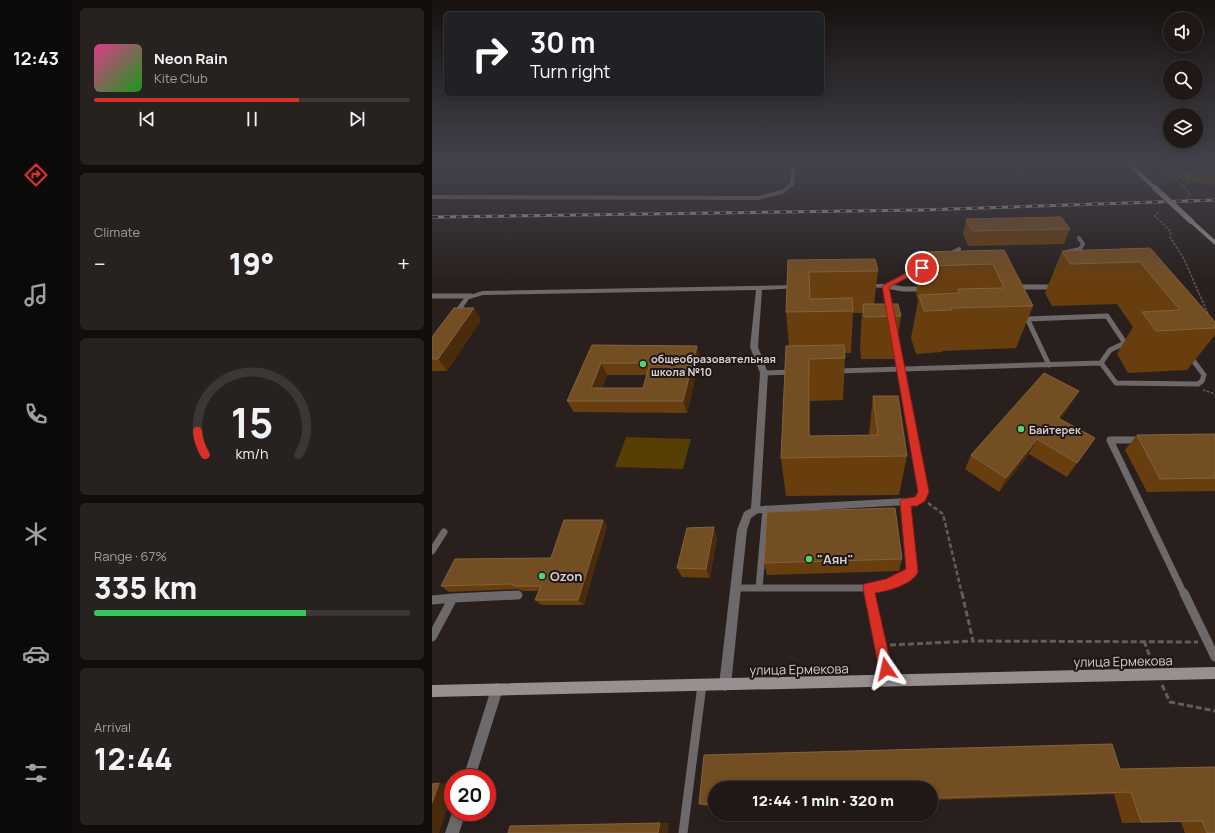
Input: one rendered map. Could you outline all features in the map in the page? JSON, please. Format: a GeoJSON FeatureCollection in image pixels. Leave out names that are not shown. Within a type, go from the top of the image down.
{"type":"FeatureCollection","features":[{"type":"Feature","properties":{"kind":"main road"},"geometry":{"type":"LineString","coordinates":[[1171,203],[1215,243]]}},
{"type":"Feature","properties":{"kind":"main road","name":"улица Ермекова"},"geometry":{"type":"LineString","coordinates":[[432,691],[1215,673]]}},
{"type":"Feature","properties":{"kind":"street"},"geometry":{"type":"LineString","coordinates":[[862,286],[886,286]]}},
{"type":"Feature","properties":{"kind":"street"},"geometry":{"type":"LineString","coordinates":[[450,320],[464,301],[471,296],[482,293],[806,287]]}},
{"type":"Feature","properties":{"kind":"street"},"geometry":{"type":"LineString","coordinates":[[725,685],[742,530],[747,515],[756,510],[764,373],[754,347],[759,288]]}},
{"type":"Feature","properties":{"kind":"street"},"geometry":{"type":"LineString","coordinates":[[472,769],[498,689]]}},
{"type":"Feature","properties":{"kind":"street"},"geometry":{"type":"LineString","coordinates":[[452,833],[456,821]]}},
{"type":"Feature","properties":{"kind":"lane"},"geometry":{"type":"LineString","coordinates":[[1065,256],[1066,252],[1080,249],[1083,244],[1079,238]]}},
{"type":"Feature","properties":{"kind":"lane"},"geometry":{"type":"LineString","coordinates":[[939,259],[959,249]]}},
{"type":"Feature","properties":{"kind":"lane"},"geometry":{"type":"LineString","coordinates":[[886,286],[932,262]]}},
{"type":"Feature","properties":{"kind":"lane"},"geometry":{"type":"LineString","coordinates":[[886,286],[903,289],[933,289]]}},
{"type":"Feature","properties":{"kind":"lane"},"geometry":{"type":"LineString","coordinates":[[886,286],[891,316]]}},
{"type":"Feature","properties":{"kind":"lane"},"geometry":{"type":"LineString","coordinates":[[1016,294],[1013,288],[1062,286]]}},
{"type":"Feature","properties":{"kind":"lane"},"geometry":{"type":"LineString","coordinates":[[432,296],[471,296]]}},
{"type":"Feature","properties":{"kind":"lane"},"geometry":{"type":"LineString","coordinates":[[1024,312],[1049,366]]}},
{"type":"Feature","properties":{"kind":"lane"},"geometry":{"type":"LineString","coordinates":[[1027,319],[1107,316],[1125,343],[1110,350],[1101,363]]}},
{"type":"Feature","properties":{"kind":"lane"},"geometry":{"type":"LineString","coordinates":[[756,510],[905,502],[917,501],[922,498],[924,492],[893,332]]}},
{"type":"Feature","properties":{"kind":"lane"},"geometry":{"type":"LineString","coordinates":[[1101,363],[1116,383],[1198,384],[1202,381],[1204,375],[1186,350]]}},
{"type":"Feature","properties":{"kind":"lane"},"geometry":{"type":"LineString","coordinates":[[832,371],[1049,366],[1101,363]]}},
{"type":"Feature","properties":{"kind":"lane"},"geometry":{"type":"LineString","coordinates":[[764,373],[802,372]]}},
{"type":"Feature","properties":{"kind":"lane"},"geometry":{"type":"LineString","coordinates":[[1148,440],[1110,440],[1215,657]]}},
{"type":"Feature","properties":{"kind":"lane"},"geometry":{"type":"LineString","coordinates":[[735,588],[868,588],[886,585],[900,580],[912,572],[905,502]]}},
{"type":"Feature","properties":{"kind":"lane"},"geometry":{"type":"LineString","coordinates":[[759,588],[766,509]]}},
{"type":"Feature","properties":{"kind":"lane"},"geometry":{"type":"LineString","coordinates":[[432,551],[444,532]]}},
{"type":"Feature","properties":{"kind":"lane"},"geometry":{"type":"LineString","coordinates":[[868,588],[888,681]]}},
{"type":"Feature","properties":{"kind":"lane"},"geometry":{"type":"LineString","coordinates":[[432,600],[518,595]]}},
{"type":"Feature","properties":{"kind":"lane"},"geometry":{"type":"LineString","coordinates":[[432,637],[453,598]]}},
{"type":"Feature","properties":{"kind":"lane"},"geometry":{"type":"LineString","coordinates":[[683,833],[702,685]]}},
{"type":"Feature","properties":{"kind":"path"},"geometry":{"type":"LineString","coordinates":[[1158,212],[1155,216],[1172,232],[1170,237],[1180,251],[1210,318]]}},
{"type":"Feature","properties":{"kind":"path"},"geometry":{"type":"LineString","coordinates":[[922,498],[943,514],[973,641]]}},
{"type":"Feature","properties":{"kind":"path"},"geometry":{"type":"LineString","coordinates":[[881,646],[973,641],[1208,643]]}},
{"type":"Feature","properties":{"kind":"shaded area"},"geometry":{"type":"Polygon","coordinates":[[[626,437],[691,439],[683,469],[615,467],[626,437]]]}},
{"type":"Feature","properties":{"kind":"building"},"geometry":{"type":"Polygon","coordinates":[[[1061,217],[1070,229],[972,231],[966,219],[1061,217]]]}},
{"type":"Feature","properties":{"kind":"building"},"geometry":{"type":"Polygon","coordinates":[[[1150,248],[1215,322],[1215,328],[1156,331],[1142,312],[1180,310],[1140,262],[1070,264],[1062,251],[1150,248]]]}},
{"type":"Feature","properties":{"kind":"building"},"geometry":{"type":"Polygon","coordinates":[[[1004,250],[1033,306],[951,308],[952,310],[924,311],[919,295],[959,293],[958,289],[1004,288],[993,264],[928,266],[923,252],[1004,250]]]}},
{"type":"Feature","properties":{"kind":"building"},"geometry":{"type":"Polygon","coordinates":[[[875,259],[878,271],[809,272],[810,299],[852,298],[853,311],[786,312],[788,260],[875,259]]]}},
{"type":"Feature","properties":{"kind":"building"},"geometry":{"type":"Polygon","coordinates":[[[863,304],[898,304],[901,316],[864,317],[863,304]]]}},
{"type":"Feature","properties":{"kind":"building"},"geometry":{"type":"Polygon","coordinates":[[[454,308],[474,308],[438,359],[432,359],[432,337],[454,308]]]}},
{"type":"Feature","properties":{"kind":"building"},"geometry":{"type":"Polygon","coordinates":[[[592,345],[697,346],[683,401],[567,401],[592,345]],[[601,363],[591,388],[643,388],[650,363],[601,363]]]}},
{"type":"Feature","properties":{"kind":"building"},"geometry":{"type":"Polygon","coordinates":[[[844,345],[845,358],[809,359],[809,436],[878,435],[873,396],[898,396],[907,456],[781,458],[786,346],[844,345]]]}},
{"type":"Feature","properties":{"kind":"building"},"geometry":{"type":"Polygon","coordinates":[[[1044,373],[1079,391],[1058,418],[1095,438],[1077,463],[1037,439],[1006,478],[971,455],[1044,373]]]}},
{"type":"Feature","properties":{"kind":"building"},"geometry":{"type":"Polygon","coordinates":[[[1215,434],[1215,478],[1160,479],[1137,435],[1215,434]]]}},
{"type":"Feature","properties":{"kind":"building"},"geometry":{"type":"Polygon","coordinates":[[[895,508],[902,559],[764,563],[767,512],[895,508]]]}},
{"type":"Feature","properties":{"kind":"building"},"geometry":{"type":"Polygon","coordinates":[[[564,520],[603,520],[578,600],[535,600],[541,586],[516,586],[511,584],[441,586],[455,559],[551,558],[564,520]]]}},
{"type":"Feature","properties":{"kind":"building"},"geometry":{"type":"Polygon","coordinates":[[[714,527],[706,569],[677,568],[687,528],[714,527]]]}},
{"type":"Feature","properties":{"kind":"building"},"geometry":{"type":"Polygon","coordinates":[[[1112,744],[1120,769],[1215,767],[1215,833],[1207,833],[1202,821],[1141,822],[1131,792],[938,798],[938,781],[708,781],[708,804],[699,804],[704,755],[1112,744]]]}},
{"type":"Feature","properties":{"kind":"building"},"geometry":{"type":"Polygon","coordinates":[[[439,783],[432,803],[432,784],[439,783]]]}},
{"type":"Feature","properties":{"kind":"building"},"geometry":{"type":"Polygon","coordinates":[[[660,823],[658,833],[508,833],[510,826],[660,823]]]}},
{"type":"Feature","properties":{"kind":"railway"},"geometry":{"type":"LineString","coordinates":[[432,217],[921,210],[1131,203]]}},
{"type":"Feature","properties":{"kind":"place","name":"общеобразовательная школа №10"},"geometry":{"type":"Point","coordinates":[643,364]}},
{"type":"Feature","properties":{"kind":"place","name":"Байтерек"},"geometry":{"type":"Point","coordinates":[1021,429]}},
{"type":"Feature","properties":{"kind":"place","name":"\"Аян\""},"geometry":{"type":"Point","coordinates":[809,559]}},
{"type":"Feature","properties":{"kind":"place","name":"Ozon"},"geometry":{"type":"Point","coordinates":[542,576]}},
{"type":"Feature","properties":{"kind":"route"},"geometry":{"type":"LineString","coordinates":[[886,669],[874,608],[868,588],[886,585],[900,580],[912,572],[905,502],[917,501],[922,498],[924,492],[900,370],[886,286],[922,268]]}}]}
